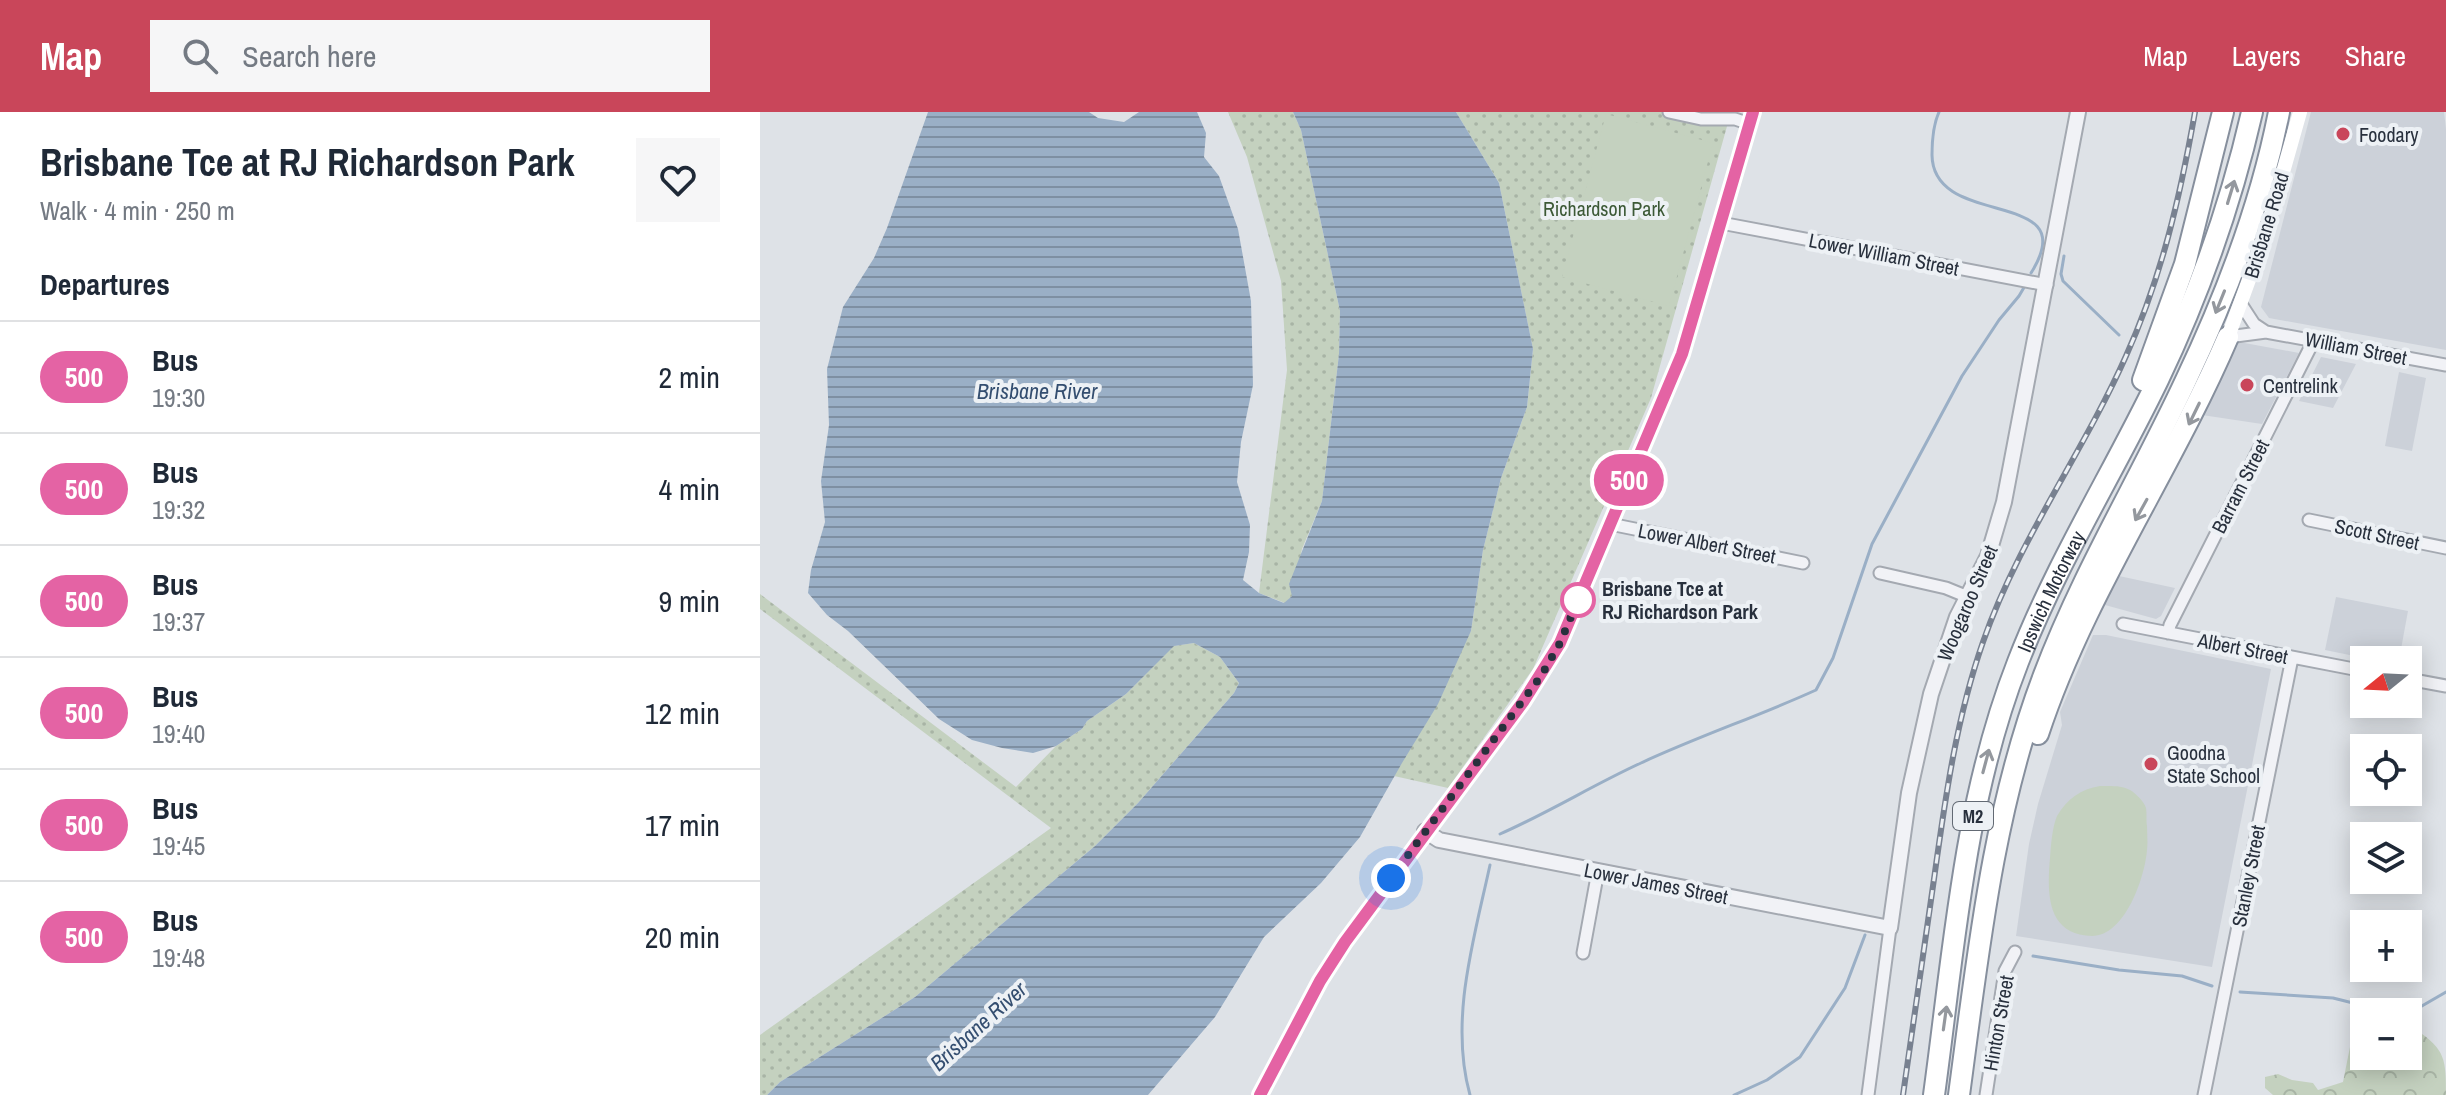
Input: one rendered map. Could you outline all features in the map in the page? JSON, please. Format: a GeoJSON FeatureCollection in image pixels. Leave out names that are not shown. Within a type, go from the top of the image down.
{"type":"FeatureCollection","features":[{"type":"Feature","properties":{"kind":"highway"},"geometry":{"type":"LineString","coordinates":[[2137,420],[2134,402],[2158,345],[2185,264],[2223,112]]}},
{"type":"Feature","properties":{"kind":"highway","name":"Ipswich Motorway"},"geometry":{"type":"LineString","coordinates":[[1934,1095],[1968,844],[1994,730],[2040,607],[2137,420],[2199,285],[2218,233],[2252,112]]}},
{"type":"Feature","properties":{"kind":"highway","name":"Ipswich Motorway"},"geometry":{"type":"LineString","coordinates":[[1959,1095],[1985,909],[2006,798],[2043,675],[2080,589],[2206,338],[2256,201],[2279,112]]}},
{"type":"Feature","properties":{"kind":"highway"},"geometry":{"type":"LineString","coordinates":[[1985,909],[1999,886],[2024,776],[2058,677],[2101,582],[2192,417],[2228,337]]}},
{"type":"Feature","properties":{"kind":"main road","name":"Brisbane Road"},"geometry":{"type":"LineString","coordinates":[[2228,337],[2265,236],[2300,112]]}},
{"type":"Feature","properties":{"kind":"main road"},"geometry":{"type":"LineString","coordinates":[[1260,1095],[1320,981],[1366,911],[1514,714],[1550,661],[1682,354],[1751,118]]}},
{"type":"Feature","properties":{"kind":"street"},"geometry":{"type":"LineString","coordinates":[[1669,112],[1701,119],[1751,118]]}},
{"type":"Feature","properties":{"kind":"street","name":"Woogaroo Street"},"geometry":{"type":"LineString","coordinates":[[1868,1095],[1909,793],[1947,642],[1988,556],[2004,502],[2078,112]]}},
{"type":"Feature","properties":{"kind":"street","name":"Lower William Street"},"geometry":{"type":"LineString","coordinates":[[1721,223],[2047,285]]}},
{"type":"Feature","properties":{"kind":"street"},"geometry":{"type":"LineString","coordinates":[[2241,304],[2254,324],[2266,332]]}},
{"type":"Feature","properties":{"kind":"street","name":"William Street"},"geometry":{"type":"LineString","coordinates":[[2228,337],[2266,332],[2446,365]]}},
{"type":"Feature","properties":{"kind":"street","name":"Barram Street"},"geometry":{"type":"LineString","coordinates":[[2168,633],[2314,340]]}},
{"type":"Feature","properties":{"kind":"street","name":"Scott Street"},"geometry":{"type":"LineString","coordinates":[[2309,520],[2446,548]]}},
{"type":"Feature","properties":{"kind":"street","name":"Lower Albert Street"},"geometry":{"type":"LineString","coordinates":[[1610,524],[1803,563]]}},
{"type":"Feature","properties":{"kind":"street"},"geometry":{"type":"LineString","coordinates":[[1880,573],[1946,588],[1968,597]]}},
{"type":"Feature","properties":{"kind":"street","name":"Albert Street"},"geometry":{"type":"LineString","coordinates":[[2123,624],[2350,668]]}},
{"type":"Feature","properties":{"kind":"street","name":"Stanley Street"},"geometry":{"type":"LineString","coordinates":[[2204,1095],[2292,658]]}},
{"type":"Feature","properties":{"kind":"street"},"geometry":{"type":"LineString","coordinates":[[2422,682],[2446,686]]}},
{"type":"Feature","properties":{"kind":"street","name":"Lower James Street"},"geometry":{"type":"LineString","coordinates":[[1425,831],[1439,840],[1506,854],[1890,928]]}},
{"type":"Feature","properties":{"kind":"street"},"geometry":{"type":"LineString","coordinates":[[1583,953],[1598,871]]}},
{"type":"Feature","properties":{"kind":"street","name":"Hinton Street"},"geometry":{"type":"LineString","coordinates":[[1986,1095],[2005,971],[2015,952]]}},
{"type":"Feature","properties":{"kind":"shaded area"},"geometry":{"type":"Polygon","coordinates":[[[2311,112],[2444,112],[2446,350],[2269,318],[2261,307],[2311,112]]]}},
{"type":"Feature","properties":{"kind":"shaded area"},"geometry":{"type":"Polygon","coordinates":[[[2239,342],[2299,353],[2262,424],[2202,415],[2239,342]]]}},
{"type":"Feature","properties":{"kind":"shaded area"},"geometry":{"type":"Polygon","coordinates":[[[2321,357],[2356,364],[2333,408],[2299,401],[2321,357]]]}},
{"type":"Feature","properties":{"kind":"shaded area"},"geometry":{"type":"Polygon","coordinates":[[[2399,372],[2426,378],[2412,451],[2385,446],[2399,372]]]}},
{"type":"Feature","properties":{"kind":"shaded area"},"geometry":{"type":"Polygon","coordinates":[[[2119,576],[2175,588],[2161,616],[2156,619],[2105,605],[2119,576]]]}},
{"type":"Feature","properties":{"kind":"shaded area"},"geometry":{"type":"Polygon","coordinates":[[[2336,597],[2408,611],[2402,646],[2350,646],[2350,655],[2325,650],[2336,597]]]}},
{"type":"Feature","properties":{"kind":"shaded area","name":"Goodna State School"},"geometry":{"type":"Polygon","coordinates":[[[2093,635],[2106,635],[2271,669],[2212,967],[2016,936],[2029,844],[2062,725],[2060,712],[2093,635]]]}},
{"type":"Feature","properties":{"kind":"green space"},"geometry":{"type":"Polygon","coordinates":[[[1228,112],[1293,112],[1301,130],[1340,311],[1339,354],[1322,501],[1302,549],[1292,596],[1285,603],[1259,593],[1287,370],[1281,281],[1247,157],[1228,112]]]}},
{"type":"Feature","properties":{"kind":"green space","name":"Richardson Park"},"geometry":{"type":"Polygon","coordinates":[[[1456,112],[1731,112],[1651,398],[1533,669],[1448,788],[1394,776],[1471,631],[1483,550],[1501,478],[1527,407],[1533,349],[1499,183],[1456,112]]]}},
{"type":"Feature","properties":{"kind":"green space"},"geometry":{"type":"Polygon","coordinates":[[[1606,114],[1713,143],[1669,306],[1562,277],[1606,114]]]}},
{"type":"Feature","properties":{"kind":"green space"},"geometry":{"type":"Polygon","coordinates":[[[760,594],[1016,787],[1056,746],[1126,694],[1173,646],[1194,643],[1220,657],[1239,683],[1234,693],[1138,803],[1095,846],[915,997],[780,1082],[767,1095],[760,1095],[760,1035],[1051,828],[760,609],[760,594]]]}},
{"type":"Feature","properties":{"kind":"green space"},"geometry":{"type":"Polygon","coordinates":[[[2100,786],[2127,788],[2145,805],[2147,847],[2142,875],[2123,916],[2104,933],[2092,936],[2077,934],[2058,920],[2050,897],[2049,871],[2057,816],[2075,796],[2100,786]]]}},
{"type":"Feature","properties":{"kind":"green space"},"geometry":{"type":"Polygon","coordinates":[[[2422,1034],[2433,1043],[2442,1057],[2446,1095],[2273,1095],[2265,1088],[2265,1077],[2278,1074],[2313,1083],[2318,1090],[2343,1082],[2350,1047],[2350,1070],[2422,1070],[2422,1034]]]}},
{"type":"Feature","properties":{"kind":"water","name":"Brisbane River"},"geometry":{"type":"Polygon","coordinates":[[[928,112],[1089,112],[1098,118],[1124,122],[1139,112],[1197,112],[1206,133],[1204,157],[1219,176],[1238,229],[1251,301],[1253,385],[1241,442],[1237,482],[1250,525],[1249,552],[1243,580],[1259,593],[1284,603],[1292,596],[1289,584],[1322,501],[1339,354],[1340,311],[1301,130],[1293,112],[1456,112],[1499,183],[1533,349],[1527,407],[1501,478],[1483,550],[1471,631],[1438,704],[1360,837],[1321,883],[1264,937],[1215,1017],[1148,1095],[767,1095],[780,1082],[915,997],[1095,846],[1138,803],[1234,693],[1239,683],[1220,657],[1194,643],[1174,646],[1126,694],[1056,746],[1033,753],[1002,748],[972,740],[939,719],[848,631],[827,615],[808,593],[811,570],[825,522],[821,481],[829,425],[827,369],[843,307],[874,258],[928,112]]]}},
{"type":"Feature","properties":{"kind":"waterway"},"geometry":{"type":"LineString","coordinates":[[1939,112],[1933,133],[1932,155],[1939,178],[1956,193],[2024,217],[2039,229],[2043,246],[2031,273]]}},
{"type":"Feature","properties":{"kind":"waterway"},"geometry":{"type":"LineString","coordinates":[[2064,256],[2063,281],[2119,335]]}},
{"type":"Feature","properties":{"kind":"waterway"},"geometry":{"type":"LineString","coordinates":[[1500,834],[1641,763],[1816,690],[1833,658],[1872,544],[1962,376],[2026,284]]}},
{"type":"Feature","properties":{"kind":"waterway"},"geometry":{"type":"LineString","coordinates":[[1470,1095],[1464,1067],[1463,1009],[1471,951],[1490,865]]}},
{"type":"Feature","properties":{"kind":"waterway"},"geometry":{"type":"LineString","coordinates":[[1734,1095],[1767,1080],[1800,1057],[1845,988],[1865,935]]}},
{"type":"Feature","properties":{"kind":"waterway"},"geometry":{"type":"LineString","coordinates":[[2033,956],[2119,970],[2182,976],[2212,986]]}},
{"type":"Feature","properties":{"kind":"waterway"},"geometry":{"type":"LineString","coordinates":[[2240,992],[2333,998],[2350,1002]]}},
{"type":"Feature","properties":{"kind":"waterway"},"geometry":{"type":"LineString","coordinates":[[2422,1006],[2446,992]]}},
{"type":"Feature","properties":{"kind":"railway"},"geometry":{"type":"LineString","coordinates":[[1903,1095],[1947,790],[1974,671],[1997,605],[2014,568],[2109,392],[2139,326],[2168,236],[2195,112]]}},
{"type":"Feature","properties":{"kind":"bus line","name":"500"},"geometry":{"type":"LineString","coordinates":[[1260,1095],[1320,981],[1345,942],[1523,702],[1560,643],[1682,354],[1753,112]]}},
{"type":"Feature","properties":{"kind":"place","name":"Foodary"},"geometry":{"type":"Point","coordinates":[2343,134]}},
{"type":"Feature","properties":{"kind":"place","name":"Centrelink"},"geometry":{"type":"Point","coordinates":[2247,385]}},
{"type":"Feature","properties":{"kind":"place","name":"Brisbane Tce at RJ Richardson Park"},"geometry":{"type":"Point","coordinates":[1578,600]}},
{"type":"Feature","properties":{"kind":"place","name":"Goodna State School"},"geometry":{"type":"Point","coordinates":[2151,764]}},
{"type":"Feature","properties":{"kind":"route"},"geometry":{"type":"LineString","coordinates":[[1391,878],[1541,676],[1560,643],[1578,600]]}}]}
